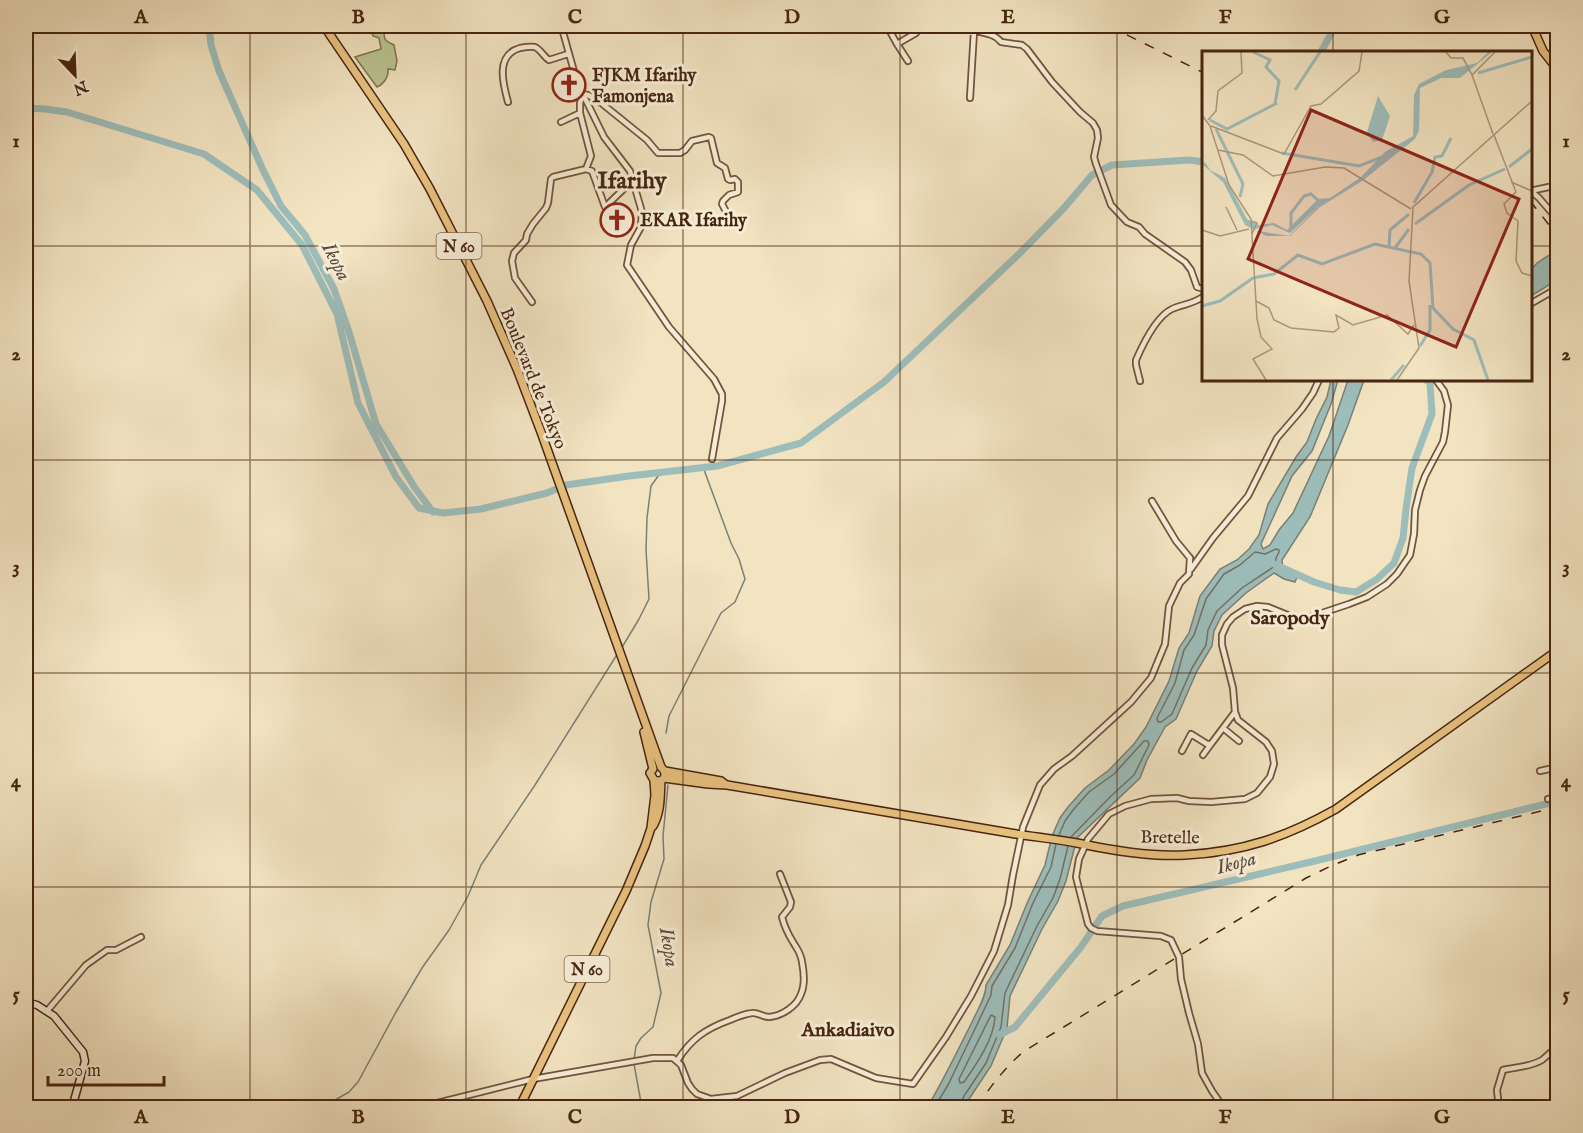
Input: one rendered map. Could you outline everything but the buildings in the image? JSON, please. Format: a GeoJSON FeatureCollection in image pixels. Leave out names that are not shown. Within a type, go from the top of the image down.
{"type":"FeatureCollection","features":[{"type":"Feature","properties":{"kind":"main road"},"geometry":{"type":"LineString","coordinates":[[1532,26],[1543,51],[1557,70]]}},
{"type":"Feature","properties":{"kind":"main road","name":"Boulevard de Tokyo"},"geometry":{"type":"LineString","coordinates":[[328,27],[404,144],[430,189],[487,301],[517,369],[560,483],[642,715],[661,776],[657,818],[626,891],[519,1107]]}},
{"type":"Feature","properties":{"kind":"main road","name":"Bretelle"},"geometry":{"type":"LineString","coordinates":[[661,776],[721,781],[727,785],[1083,845],[1157,855],[1219,852],[1297,830],[1336,809],[1557,651]]}},
{"type":"Feature","properties":{"kind":"main road"},"geometry":{"type":"LineString","coordinates":[[642,715],[653,769],[650,773],[661,776]]}},
{"type":"Feature","properties":{"kind":"main road"},"geometry":{"type":"LineString","coordinates":[[653,769],[656,767],[661,776]]}},
{"type":"Feature","properties":{"kind":"street"},"geometry":{"type":"LineString","coordinates":[[563,26],[568,54],[577,82],[604,137],[630,171],[642,212],[641,227],[631,245],[627,265],[669,327],[720,388],[722,401],[712,459]]}},
{"type":"Feature","properties":{"kind":"street"},"geometry":{"type":"LineString","coordinates":[[887,26],[908,61]]}},
{"type":"Feature","properties":{"kind":"street"},"geometry":{"type":"LineString","coordinates":[[958,26],[966,30],[992,35],[1001,42],[1022,45],[1027,49],[1052,82],[1093,123],[1097,130],[1098,138],[1094,156],[1111,205],[1116,212],[1185,262],[1191,270],[1197,287],[1202,288]]}},
{"type":"Feature","properties":{"kind":"street"},"geometry":{"type":"LineString","coordinates":[[970,98],[974,31]]}},
{"type":"Feature","properties":{"kind":"street"},"geometry":{"type":"LineString","coordinates":[[897,44],[915,33]]}},
{"type":"Feature","properties":{"kind":"street"},"geometry":{"type":"LineString","coordinates":[[508,102],[503,83],[503,71],[504,62],[511,51],[532,46],[549,60],[568,54]]}},
{"type":"Feature","properties":{"kind":"street"},"geometry":{"type":"LineString","coordinates":[[583,94],[580,113],[591,156],[586,169]]}},
{"type":"Feature","properties":{"kind":"street"},"geometry":{"type":"LineString","coordinates":[[583,94],[600,102],[647,140],[658,153],[680,153],[693,141],[711,138],[717,163],[725,168],[728,179],[735,179],[738,182],[738,192],[726,198],[722,204],[731,221]]}},
{"type":"Feature","properties":{"kind":"street"},"geometry":{"type":"LineString","coordinates":[[561,122],[580,113]]}},
{"type":"Feature","properties":{"kind":"street"},"geometry":{"type":"LineString","coordinates":[[532,302],[515,278],[512,261],[514,253],[526,240],[533,224],[546,208],[551,179],[586,169],[592,171],[605,207],[633,180]]}},
{"type":"Feature","properties":{"kind":"street"},"geometry":{"type":"LineString","coordinates":[[1532,191],[1557,185]]}},
{"type":"Feature","properties":{"kind":"street"},"geometry":{"type":"LineString","coordinates":[[1532,192],[1557,220]]}},
{"type":"Feature","properties":{"kind":"street"},"geometry":{"type":"LineString","coordinates":[[1532,303],[1557,288]]}},
{"type":"Feature","properties":{"kind":"street"},"geometry":{"type":"LineString","coordinates":[[1140,381],[1137,360],[1154,324],[1173,308],[1202,297]]}},
{"type":"Feature","properties":{"kind":"street"},"geometry":{"type":"LineString","coordinates":[[1152,501],[1176,541],[1190,558],[1191,569],[1248,496],[1277,438],[1302,409],[1319,381]]}},
{"type":"Feature","properties":{"kind":"street"},"geometry":{"type":"LineString","coordinates":[[1224,1107],[1202,1073],[1198,1044],[1181,979],[1179,957],[1171,940],[1155,935],[1097,931],[1088,924],[1076,877],[1083,845],[1109,814],[1125,806],[1151,799],[1177,798],[1211,802],[1245,799],[1257,793],[1264,786],[1274,764],[1272,751],[1266,742],[1238,720],[1232,681],[1222,645],[1222,635],[1233,617],[1245,609],[1257,606],[1304,619],[1348,604],[1379,590],[1397,574],[1413,545],[1415,510],[1420,490],[1443,442],[1448,405],[1444,391],[1437,381]]}},
{"type":"Feature","properties":{"kind":"street"},"geometry":{"type":"LineString","coordinates":[[417,1107],[533,1079],[652,1058],[673,1058],[681,1065],[692,1089],[697,1094],[711,1099],[737,1096],[785,1073],[820,1060],[831,1059],[876,1078],[913,1084],[971,996],[994,951],[1008,905],[1028,812],[1040,785],[1054,769],[1072,756],[1131,702],[1151,678],[1165,644],[1168,606],[1180,583],[1190,574],[1190,558]]}},
{"type":"Feature","properties":{"kind":"street"},"geometry":{"type":"LineString","coordinates":[[1203,755],[1235,712]]}},
{"type":"Feature","properties":{"kind":"street"},"geometry":{"type":"LineString","coordinates":[[1223,728],[1239,741]]}},
{"type":"Feature","properties":{"kind":"street"},"geometry":{"type":"LineString","coordinates":[[1182,751],[1191,734],[1211,744]]}},
{"type":"Feature","properties":{"kind":"street"},"geometry":{"type":"LineString","coordinates":[[1540,771],[1557,767]]}},
{"type":"Feature","properties":{"kind":"street"},"geometry":{"type":"LineString","coordinates":[[1548,799],[1557,797]]}},
{"type":"Feature","properties":{"kind":"street"},"geometry":{"type":"LineString","coordinates":[[677,1062],[685,1049],[705,1031],[751,1013],[757,1012],[767,1017],[778,1015],[793,1006],[801,994],[804,978],[802,961],[800,952],[782,916],[790,907],[791,902],[780,874]]}},
{"type":"Feature","properties":{"kind":"street"},"geometry":{"type":"LineString","coordinates":[[47,1011],[86,965],[107,950],[116,950],[141,937]]}},
{"type":"Feature","properties":{"kind":"street"},"geometry":{"type":"LineString","coordinates":[[26,1002],[47,1011],[63,1027],[84,1056],[85,1061],[72,1107]]}},
{"type":"Feature","properties":{"kind":"street"},"geometry":{"type":"LineString","coordinates":[[1499,1107],[1497,1090],[1503,1070],[1533,1064],[1557,1048]]}},
{"type":"Feature","properties":{"kind":"green space"},"geometry":{"type":"Polygon","coordinates":[[[375,26],[384,26],[384,38],[394,45],[397,61],[395,70],[388,69],[386,80],[377,87],[355,57],[381,49],[379,38],[373,36],[370,29],[375,26]]]}},
{"type":"Feature","properties":{"kind":"water"},"geometry":{"type":"Polygon","coordinates":[[[1557,250],[1557,280],[1532,295],[1532,269],[1557,250]]]}},
{"type":"Feature","properties":{"kind":"water"},"geometry":{"type":"Polygon","coordinates":[[[1331,381],[1338,381],[1312,451],[1292,476],[1261,544],[1263,549],[1270,545],[1293,513],[1329,436],[1348,381],[1364,381],[1310,517],[1282,560],[1283,571],[1297,577],[1295,582],[1274,573],[1246,593],[1222,615],[1214,631],[1212,646],[1197,671],[1176,719],[1165,727],[1140,778],[1077,838],[1066,881],[1058,901],[1010,996],[1007,1028],[991,1066],[964,1107],[927,1108],[979,1007],[986,985],[1010,945],[1045,865],[1052,836],[1060,818],[1085,788],[1109,770],[1134,744],[1146,727],[1169,681],[1179,648],[1189,633],[1200,596],[1220,569],[1237,560],[1259,535],[1268,504],[1307,442],[1327,397],[1331,381]]]}},
{"type":"Feature","properties":{"kind":"waterway","name":"Ikopa"},"geometry":{"type":"LineString","coordinates":[[209,26],[211,45],[219,71],[263,170],[281,206],[305,235],[334,289],[376,424],[415,488],[433,512]]}},
{"type":"Feature","properties":{"kind":"waterway"},"geometry":{"type":"LineString","coordinates":[[1322,51],[1335,26]]}},
{"type":"Feature","properties":{"kind":"waterway"},"geometry":{"type":"LineString","coordinates":[[26,108],[67,112],[204,154],[257,190],[302,245],[337,314],[358,403],[396,477],[419,508],[443,513],[481,509],[547,493],[566,485],[717,466],[801,443],[884,382],[1021,252],[1092,175],[1112,165],[1189,160],[1202,162]]}},
{"type":"Feature","properties":{"kind":"waterway","name":"Ikopa"},"geometry":{"type":"LineString","coordinates":[[1274,564],[1314,582],[1356,592],[1377,579],[1394,563],[1403,538],[1412,468],[1432,414],[1430,383],[1427,381]]}},
{"type":"Feature","properties":{"kind":"waterway","name":"Ikopa"},"geometry":{"type":"LineString","coordinates":[[666,733],[669,716],[721,613],[735,602],[745,579],[703,467]]}},
{"type":"Feature","properties":{"kind":"waterway"},"geometry":{"type":"LineString","coordinates":[[621,649],[649,599],[647,518],[651,486],[661,472]]}},
{"type":"Feature","properties":{"kind":"waterway"},"geometry":{"type":"LineString","coordinates":[[321,1108],[349,1092],[358,1082],[422,968],[449,930],[468,896],[481,865],[535,785],[618,653]]}},
{"type":"Feature","properties":{"kind":"waterway","name":"Ikopa"},"geometry":{"type":"LineString","coordinates":[[634,1060],[636,1046],[653,1027],[661,993],[648,925],[651,902],[664,859],[663,836],[668,785]]}},
{"type":"Feature","properties":{"kind":"waterway","name":"Ikopa"},"geometry":{"type":"LineString","coordinates":[[999,1035],[1015,1027],[1081,947],[1102,916],[1123,906],[1558,801]]}},
{"type":"Feature","properties":{"kind":"waterway","name":"Ikopa"},"geometry":{"type":"LineString","coordinates":[[634,1064],[642,1108]]}},
{"type":"Feature","properties":{"kind":"railway"},"geometry":{"type":"LineString","coordinates":[[1109,26],[1202,72]]}},
{"type":"Feature","properties":{"kind":"railway"},"geometry":{"type":"LineString","coordinates":[[1532,204],[1558,236]]}},
{"type":"Feature","properties":{"kind":"railway"},"geometry":{"type":"LineString","coordinates":[[977,1108],[998,1078],[1023,1052],[1306,878],[1358,855],[1558,807]]}},
{"type":"Feature","properties":{"kind":"place","name":"FJKM Ifarihy Famonjena"},"geometry":{"type":"Point","coordinates":[569,85]}},
{"type":"Feature","properties":{"kind":"place","name":"EKAR Ifarihy"},"geometry":{"type":"Point","coordinates":[617,220]}},
{"type":"Feature","properties":{"kind":"district","name":"Ifarihy"},"geometry":{"type":"Point","coordinates":[632,180]}},
{"type":"Feature","properties":{"kind":"district","name":"Saropody"},"geometry":{"type":"Point","coordinates":[1290,617]}},
{"type":"Feature","properties":{"kind":"district","name":"Ankadiaivo"},"geometry":{"type":"Point","coordinates":[848,1029]}}]}
